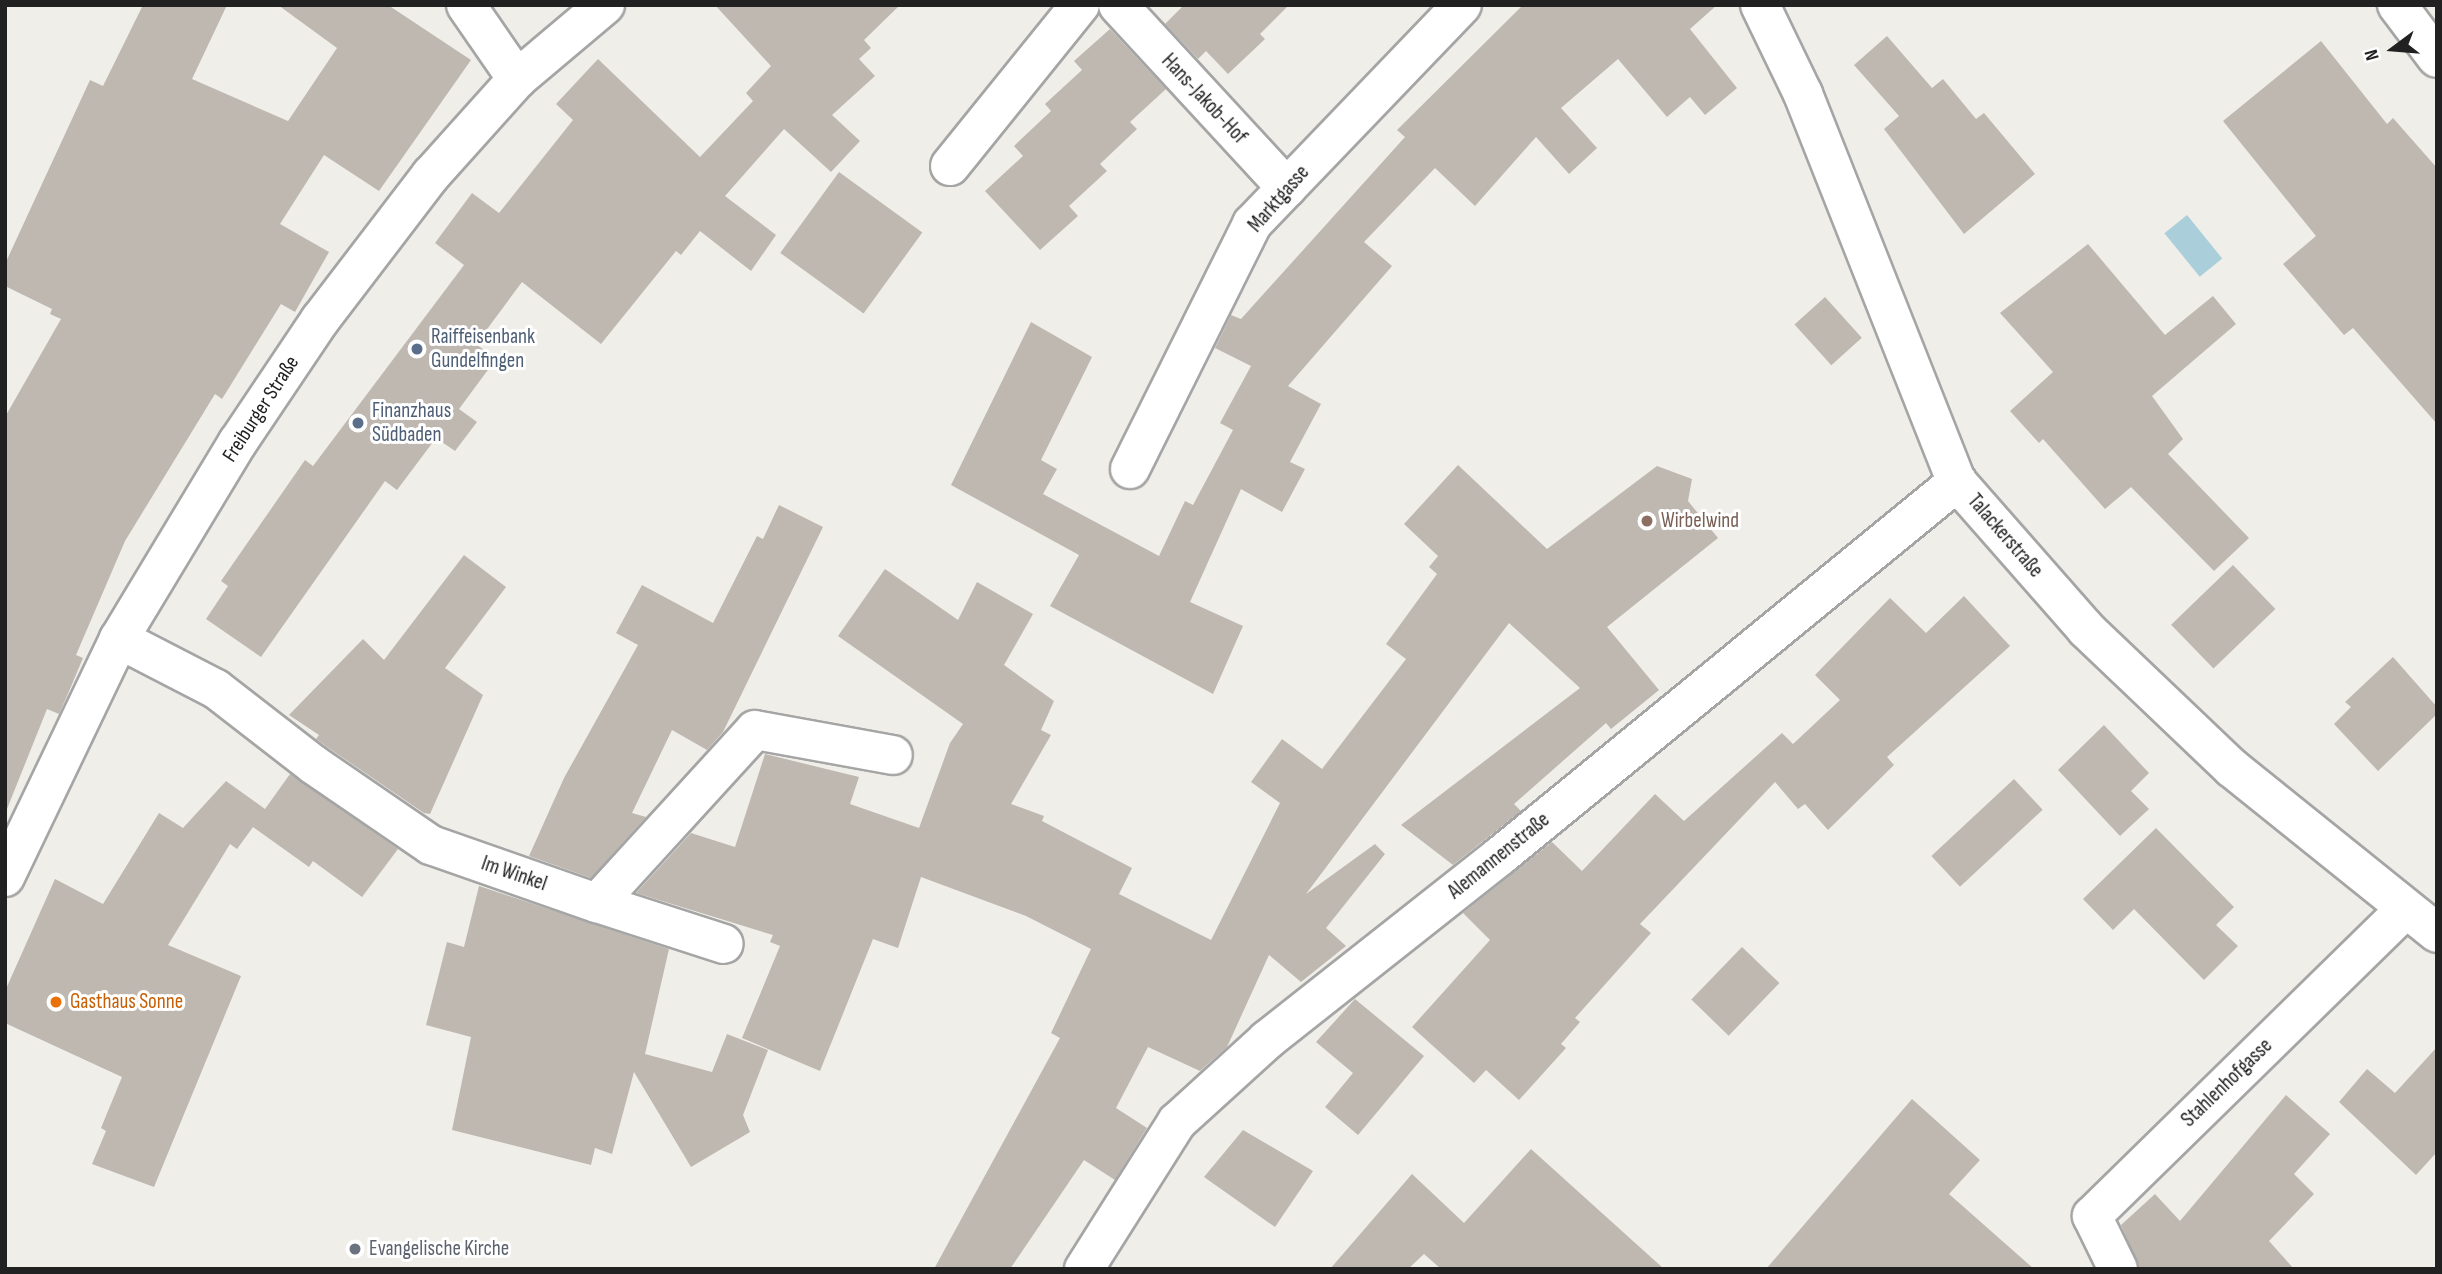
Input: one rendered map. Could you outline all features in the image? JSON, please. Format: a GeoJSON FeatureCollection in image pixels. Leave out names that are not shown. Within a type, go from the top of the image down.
{"type":"FeatureCollection","features":[{"type":"Feature","properties":{"kind":"street"},"geometry":{"type":"LineString","coordinates":[[466,5],[517,79]]}},
{"type":"Feature","properties":{"kind":"street","name":"Freiburger Straße"},"geometry":{"type":"LineString","coordinates":[[5,877],[119,639],[238,442],[320,320],[431,175],[517,79],[605,5]]}},
{"type":"Feature","properties":{"kind":"street"},"geometry":{"type":"LineString","coordinates":[[950,166],[1080,5]]}},
{"type":"Feature","properties":{"kind":"street","name":"Marktgasse"},"geometry":{"type":"LineString","coordinates":[[1130,469],[1252,224],[1462,5]]}},
{"type":"Feature","properties":{"kind":"street","name":"Talackerstraße"},"geometry":{"type":"LineString","coordinates":[[1760,5],[1803,94],[1957,482],[2086,629],[2222,759],[2405,910],[2437,933]]}},
{"type":"Feature","properties":{"kind":"street"},"geometry":{"type":"LineString","coordinates":[[2397,5],[2437,58]]}},
{"type":"Feature","properties":{"kind":"street","name":"Hans-Jakob-Hof"},"geometry":{"type":"LineString","coordinates":[[1122,7],[1287,188]]}},
{"type":"Feature","properties":{"kind":"street","name":"Alemannenstraße"},"geometry":{"type":"LineString","coordinates":[[1084,1269],[1177,1122],[1257,1049],[1957,482]]}},
{"type":"Feature","properties":{"kind":"street","name":"Im Winkel"},"geometry":{"type":"LineString","coordinates":[[119,639],[216,689],[314,765],[431,845],[724,944]]}},
{"type":"Feature","properties":{"kind":"street"},"geometry":{"type":"LineString","coordinates":[[597,903],[755,730],[894,755]]}},
{"type":"Feature","properties":{"kind":"street","name":"Stahlenhofgasse"},"geometry":{"type":"LineString","coordinates":[[2118,1269],[2092,1216],[2405,910]]}},
{"type":"Feature","properties":{"kind":"water"},"geometry":{"type":"Polygon","coordinates":[[[2187,215],[2222,259],[2200,277],[2164,233],[2187,215]]]}},
{"type":"Feature","properties":{"kind":"building"},"geometry":{"type":"Polygon","coordinates":[[[143,5],[227,5],[192,79],[288,121],[337,48],[278,5],[388,5],[471,60],[379,191],[324,155],[280,224],[329,252],[295,312],[281,304],[222,399],[215,394],[125,541],[76,655],[83,658],[67,696],[59,714],[47,709],[7,809],[5,417],[61,319],[50,314],[52,309],[5,286],[5,264],[90,80],[103,86],[143,5]]]}},
{"type":"Feature","properties":{"kind":"building"},"geometry":{"type":"Polygon","coordinates":[[[715,5],[900,5],[864,40],[871,48],[859,59],[875,76],[832,115],[860,141],[831,172],[784,129],[725,196],[776,235],[751,271],[700,231],[681,255],[676,251],[601,344],[522,282],[476,344],[496,359],[459,409],[477,422],[455,451],[436,438],[397,490],[385,481],[261,657],[206,619],[228,586],[221,581],[305,460],[313,466],[464,265],[435,243],[472,193],[499,213],[573,120],[556,104],[598,59],[700,157],[753,101],[746,93],[771,66],[715,5]]]}},
{"type":"Feature","properties":{"kind":"building"},"geometry":{"type":"Polygon","coordinates":[[[1184,5],[1289,5],[1260,34],[1265,39],[1228,74],[1206,51],[1198,59],[1165,24],[1184,5]]]}},
{"type":"Feature","properties":{"kind":"building"},"geometry":{"type":"Polygon","coordinates":[[[1523,5],[1717,5],[1690,29],[1737,88],[1705,115],[1690,97],[1667,117],[1618,59],[1561,108],[1597,148],[1569,174],[1536,137],[1475,206],[1435,168],[1364,242],[1392,266],[1288,386],[1321,404],[1290,462],[1305,469],[1282,512],[1241,489],[1190,602],[1243,626],[1213,694],[1050,606],[1079,555],[951,485],[1031,322],[1092,357],[1041,460],[1057,469],[1043,494],[1159,556],[1185,501],[1193,505],[1233,430],[1220,423],[1251,366],[1215,348],[1231,315],[1241,319],[1405,137],[1397,130],[1523,5]]]}},
{"type":"Feature","properties":{"kind":"building"},"geometry":{"type":"Polygon","coordinates":[[[1110,29],[1166,89],[1130,122],[1137,129],[1100,164],[1107,171],[1069,206],[1078,216],[1040,250],[985,191],[1023,156],[1014,146],[1051,111],[1045,104],[1082,70],[1074,61],[1110,29]]]}},
{"type":"Feature","properties":{"kind":"building"},"geometry":{"type":"Polygon","coordinates":[[[1887,36],[1932,88],[1943,79],[1976,119],[1984,113],[2035,174],[1964,234],[1884,129],[1899,116],[1854,65],[1887,36]]]}},
{"type":"Feature","properties":{"kind":"building"},"geometry":{"type":"Polygon","coordinates":[[[2321,41],[2387,124],[2393,118],[2437,168],[2437,424],[2353,328],[2344,335],[2283,264],[2316,236],[2223,121],[2321,41]]]}},
{"type":"Feature","properties":{"kind":"building"},"geometry":{"type":"Polygon","coordinates":[[[839,172],[922,233],[864,313],[780,253],[839,172]]]}},
{"type":"Feature","properties":{"kind":"building"},"geometry":{"type":"Polygon","coordinates":[[[2088,244],[2165,335],[2213,296],[2236,324],[2152,396],[2183,439],[2168,454],[2249,538],[2214,571],[2131,487],[2105,509],[2043,439],[2039,443],[2010,411],[2053,372],[2000,313],[2088,244]]]}},
{"type":"Feature","properties":{"kind":"building"},"geometry":{"type":"Polygon","coordinates":[[[1825,297],[1862,338],[1831,365],[1795,324],[1825,297]]]}},
{"type":"Feature","properties":{"kind":"building"},"geometry":{"type":"Polygon","coordinates":[[[1458,465],[1547,549],[1657,466],[1692,479],[1688,501],[1718,538],[1607,627],[1659,690],[1611,729],[1606,723],[1514,804],[1521,811],[1453,865],[1401,825],[1580,688],[1509,623],[1306,894],[1375,844],[1385,854],[1326,928],[1346,946],[1301,982],[1269,955],[1227,1047],[1200,1071],[1148,1047],[1116,1108],[1147,1128],[1115,1180],[1084,1160],[1010,1269],[934,1269],[1060,1038],[1051,1033],[1091,949],[1026,916],[921,877],[898,948],[873,939],[820,1071],[742,1038],[780,946],[770,942],[773,935],[636,893],[691,833],[735,847],[765,754],[859,777],[850,804],[919,828],[950,743],[963,724],[838,636],[885,569],[958,620],[977,582],[1033,614],[1004,665],[1054,701],[1041,730],[1051,735],[1011,804],[1044,816],[1042,821],[1132,868],[1119,894],[1211,940],[1280,803],[1251,782],[1282,739],[1322,769],[1406,659],[1386,644],[1437,574],[1429,567],[1438,556],[1404,524],[1458,465]]]}},
{"type":"Feature","properties":{"kind":"building"},"geometry":{"type":"Polygon","coordinates":[[[779,505],[823,527],[723,732],[707,750],[672,730],[632,813],[646,817],[591,878],[529,856],[564,778],[638,645],[616,633],[642,585],[713,623],[757,536],[763,539],[779,505]]]}},
{"type":"Feature","properties":{"kind":"building"},"geometry":{"type":"Polygon","coordinates":[[[464,555],[506,587],[445,668],[483,695],[430,814],[424,813],[327,747],[316,739],[319,735],[289,715],[363,639],[384,660],[464,555]]]}},
{"type":"Feature","properties":{"kind":"building"},"geometry":{"type":"Polygon","coordinates":[[[2233,565],[2275,609],[2214,669],[2171,625],[2233,565]]]}},
{"type":"Feature","properties":{"kind":"building"},"geometry":{"type":"Polygon","coordinates":[[[1964,596],[2010,646],[1887,757],[1894,765],[1828,830],[1805,804],[1798,809],[1775,782],[1640,924],[1651,933],[1575,1018],[1580,1022],[1561,1044],[1566,1048],[1519,1100],[1486,1070],[1474,1083],[1412,1027],[1490,940],[1463,913],[1552,842],[1582,871],[1655,794],[1684,821],[1782,733],[1793,744],[1840,700],[1815,675],[1890,598],[1926,633],[1964,596]]]}},
{"type":"Feature","properties":{"kind":"building"},"geometry":{"type":"Polygon","coordinates":[[[2393,657],[2437,707],[2437,714],[2378,771],[2334,724],[2351,707],[2345,702],[2393,657]]]}},
{"type":"Feature","properties":{"kind":"building"},"geometry":{"type":"Polygon","coordinates":[[[2104,725],[2149,773],[2131,791],[2149,809],[2120,836],[2058,770],[2104,725]]]}},
{"type":"Feature","properties":{"kind":"building"},"geometry":{"type":"Polygon","coordinates":[[[290,774],[398,849],[362,897],[313,861],[309,867],[253,827],[237,849],[230,844],[168,945],[241,976],[154,1187],[92,1164],[106,1131],[101,1128],[122,1077],[5,1023],[5,991],[55,879],[103,904],[159,813],[183,828],[226,781],[265,809],[290,774]]]}},
{"type":"Feature","properties":{"kind":"building"},"geometry":{"type":"Polygon","coordinates":[[[2014,779],[2043,810],[1960,887],[1931,856],[2014,779]]]}},
{"type":"Feature","properties":{"kind":"building"},"geometry":{"type":"Polygon","coordinates":[[[2156,828],[2234,907],[2216,925],[2238,946],[2204,980],[2134,909],[2113,930],[2083,899],[2156,828]]]}},
{"type":"Feature","properties":{"kind":"building"},"geometry":{"type":"Polygon","coordinates":[[[479,886],[669,949],[645,1054],[712,1072],[727,1034],[768,1050],[743,1115],[750,1132],[691,1167],[634,1072],[612,1154],[595,1148],[591,1165],[452,1130],[471,1037],[426,1025],[447,942],[464,947],[479,886]]]}},
{"type":"Feature","properties":{"kind":"building"},"geometry":{"type":"Polygon","coordinates":[[[1742,947],[1779,983],[1729,1036],[1691,1000],[1742,947]]]}},
{"type":"Feature","properties":{"kind":"building"},"geometry":{"type":"Polygon","coordinates":[[[1355,999],[1424,1056],[1358,1135],[1325,1107],[1353,1073],[1316,1042],[1355,999]]]}},
{"type":"Feature","properties":{"kind":"building"},"geometry":{"type":"Polygon","coordinates":[[[2437,1047],[2437,1152],[2416,1175],[2339,1102],[2367,1069],[2395,1093],[2437,1047]]]}},
{"type":"Feature","properties":{"kind":"building"},"geometry":{"type":"Polygon","coordinates":[[[2286,1095],[2330,1134],[2294,1174],[2314,1194],[2269,1241],[2294,1269],[2140,1269],[2121,1225],[2155,1194],[2180,1221],[2286,1095]]]}},
{"type":"Feature","properties":{"kind":"building"},"geometry":{"type":"Polygon","coordinates":[[[1912,1099],[1980,1160],[1949,1194],[2034,1269],[1766,1269],[1912,1099]]]}},
{"type":"Feature","properties":{"kind":"building"},"geometry":{"type":"Polygon","coordinates":[[[1243,1130],[1313,1171],[1275,1227],[1204,1177],[1243,1130]]]}},
{"type":"Feature","properties":{"kind":"building"},"geometry":{"type":"Polygon","coordinates":[[[1531,1149],[1664,1269],[1441,1269],[1424,1254],[1408,1269],[1330,1269],[1412,1174],[1464,1223],[1531,1149]]]}},
{"type":"Feature","properties":{"kind":"place","name":"Raiffeisenbank Gundelfingen"},"geometry":{"type":"Point","coordinates":[417,349]}},
{"type":"Feature","properties":{"kind":"place","name":"Finanzhaus Südbaden"},"geometry":{"type":"Point","coordinates":[358,423]}},
{"type":"Feature","properties":{"kind":"place","name":"Wirbelwind"},"geometry":{"type":"Point","coordinates":[1647,521]}},
{"type":"Feature","properties":{"kind":"place","name":"Gasthaus Sonne"},"geometry":{"type":"Point","coordinates":[56,1002]}},
{"type":"Feature","properties":{"kind":"place","name":"Evangelische Kirche"},"geometry":{"type":"Point","coordinates":[355,1249]}}]}
